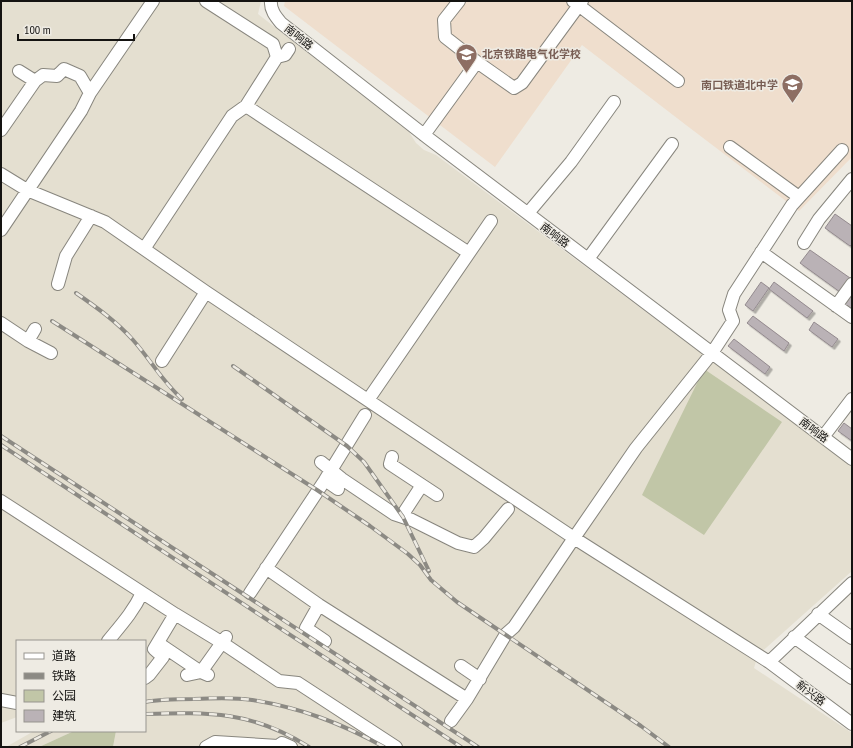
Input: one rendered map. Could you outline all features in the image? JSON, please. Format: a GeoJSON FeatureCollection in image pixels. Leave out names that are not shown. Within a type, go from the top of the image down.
{"type":"FeatureCollection","features":[{"type":"Feature","properties":{"kind":"street"},"geometry":{"type":"LineString","coordinates":[[1,230],[81,111],[90,93],[153,1]]}},
{"type":"Feature","properties":{"kind":"street"},"geometry":{"type":"LineString","coordinates":[[206,1],[273,44],[277,58]]}},
{"type":"Feature","properties":{"kind":"street","name":"南响路"},"geometry":{"type":"LineString","coordinates":[[271,1],[270,5],[274,15],[281,23],[424,135],[852,459]]}},
{"type":"Feature","properties":{"kind":"street"},"geometry":{"type":"LineString","coordinates":[[459,1],[444,20],[445,37],[514,88],[522,83],[578,2],[678,81]]}},
{"type":"Feature","properties":{"kind":"street"},"geometry":{"type":"LineString","coordinates":[[144,248],[232,116],[246,106],[277,58],[285,55],[289,50]]}},
{"type":"Feature","properties":{"kind":"street"},"geometry":{"type":"LineString","coordinates":[[424,135],[477,62]]}},
{"type":"Feature","properties":{"kind":"street"},"geometry":{"type":"LineString","coordinates":[[1,130],[35,81],[43,75],[57,76],[64,69],[80,76],[90,93]]}},
{"type":"Feature","properties":{"kind":"street"},"geometry":{"type":"LineString","coordinates":[[19,70],[35,81]]}},
{"type":"Feature","properties":{"kind":"street"},"geometry":{"type":"LineString","coordinates":[[529,212],[571,162],[614,102]]}},
{"type":"Feature","properties":{"kind":"street"},"geometry":{"type":"LineString","coordinates":[[246,106],[469,253]]}},
{"type":"Feature","properties":{"kind":"street"},"geometry":{"type":"LineString","coordinates":[[588,260],[672,144]]}},
{"type":"Feature","properties":{"kind":"street"},"geometry":{"type":"LineString","coordinates":[[730,147],[799,197]]}},
{"type":"Feature","properties":{"kind":"street"},"geometry":{"type":"LineString","coordinates":[[451,721],[467,700],[506,634],[514,628],[636,448],[712,353],[733,321],[729,310],[734,294],[792,205],[842,150]]}},
{"type":"Feature","properties":{"kind":"street","name":"新兴路"},"geometry":{"type":"LineString","coordinates":[[1,174],[27,190],[105,222],[206,292],[574,538],[769,662],[852,724]]}},
{"type":"Feature","properties":{"kind":"street"},"geometry":{"type":"LineString","coordinates":[[804,243],[819,219],[852,179]]}},
{"type":"Feature","properties":{"kind":"street"},"geometry":{"type":"LineString","coordinates":[[58,284],[66,256],[91,216]]}},
{"type":"Feature","properties":{"kind":"street"},"geometry":{"type":"LineString","coordinates":[[368,400],[491,221]]}},
{"type":"Feature","properties":{"kind":"street"},"geometry":{"type":"LineString","coordinates":[[761,252],[852,317]]}},
{"type":"Feature","properties":{"kind":"street"},"geometry":{"type":"LineString","coordinates":[[836,306],[852,284]]}},
{"type":"Feature","properties":{"kind":"street"},"geometry":{"type":"LineString","coordinates":[[162,361],[206,292]]}},
{"type":"Feature","properties":{"kind":"street"},"geometry":{"type":"LineString","coordinates":[[1,323],[28,341],[51,353]]}},
{"type":"Feature","properties":{"kind":"street"},"geometry":{"type":"LineString","coordinates":[[28,341],[35,329]]}},
{"type":"Feature","properties":{"kind":"street"},"geometry":{"type":"LineString","coordinates":[[823,437],[852,398]]}},
{"type":"Feature","properties":{"kind":"street"},"geometry":{"type":"LineString","coordinates":[[250,593],[347,446],[366,414]]}},
{"type":"Feature","properties":{"kind":"street"},"geometry":{"type":"LineString","coordinates":[[392,457],[390,464],[438,496]]}},
{"type":"Feature","properties":{"kind":"street"},"geometry":{"type":"LineString","coordinates":[[321,462],[327,475],[338,489]]}},
{"type":"Feature","properties":{"kind":"street"},"geometry":{"type":"LineString","coordinates":[[327,475],[394,514],[404,517],[458,542],[474,547],[484,538],[508,509]]}},
{"type":"Feature","properties":{"kind":"street"},"geometry":{"type":"LineString","coordinates":[[404,517],[405,511],[422,486]]}},
{"type":"Feature","properties":{"kind":"street"},"geometry":{"type":"LineString","coordinates":[[1,501],[100,559],[142,593],[175,614],[224,640],[279,681],[298,683],[396,747]]}},
{"type":"Feature","properties":{"kind":"street"},"geometry":{"type":"LineString","coordinates":[[266,568],[467,700]]}},
{"type":"Feature","properties":{"kind":"street"},"geometry":{"type":"LineString","coordinates":[[769,662],[852,583]]}},
{"type":"Feature","properties":{"kind":"street"},"geometry":{"type":"LineString","coordinates":[[109,640],[132,611],[142,593]]}},
{"type":"Feature","properties":{"kind":"street"},"geometry":{"type":"LineString","coordinates":[[315,599],[306,628],[325,641]]}},
{"type":"Feature","properties":{"kind":"street"},"geometry":{"type":"LineString","coordinates":[[146,677],[163,657],[154,649],[175,614]]}},
{"type":"Feature","properties":{"kind":"street"},"geometry":{"type":"LineString","coordinates":[[818,614],[852,638]]}},
{"type":"Feature","properties":{"kind":"street"},"geometry":{"type":"LineString","coordinates":[[794,637],[852,678]]}},
{"type":"Feature","properties":{"kind":"street"},"geometry":{"type":"LineString","coordinates":[[187,676],[204,673],[224,640]]}},
{"type":"Feature","properties":{"kind":"street"},"geometry":{"type":"LineString","coordinates":[[158,643],[204,673]]}},
{"type":"Feature","properties":{"kind":"street"},"geometry":{"type":"LineString","coordinates":[[461,666],[480,679]]}},
{"type":"Feature","properties":{"kind":"street"},"geometry":{"type":"LineString","coordinates":[[1,700],[16,703]]}},
{"type":"Feature","properties":{"kind":"street"},"geometry":{"type":"LineString","coordinates":[[206,747],[215,742],[255,746],[278,746],[282,743],[291,747]]}},
{"type":"Feature","properties":{"kind":"shaded area"},"geometry":{"type":"Polygon","coordinates":[[[1,1],[261,1],[258,14],[409,132],[416,143],[424,150],[436,155],[852,466],[852,571],[758,655],[754,668],[852,733],[852,747],[113,747],[116,732],[146,732],[146,640],[16,640],[16,717],[1,723],[1,1]]]}},
{"type":"Feature","properties":{"kind":"shaded area","name":"北京铁路电气化学校"},"geometry":{"type":"Polygon","coordinates":[[[285,1],[852,1],[852,157],[799,211],[582,45],[495,167],[284,6],[285,1]]]}},
{"type":"Feature","properties":{"kind":"shaded area"},"geometry":{"type":"Polygon","coordinates":[[[32,732],[72,732],[39,747],[6,747],[32,732]]]}},
{"type":"Feature","properties":{"kind":"green space"},"geometry":{"type":"Polygon","coordinates":[[[704,369],[782,422],[704,535],[642,495],[704,369]]]}},
{"type":"Feature","properties":{"kind":"green space"},"geometry":{"type":"Polygon","coordinates":[[[72,732],[116,732],[113,747],[39,747],[72,732]]]}},
{"type":"Feature","properties":{"kind":"building"},"geometry":{"type":"Polygon","coordinates":[[[835,214],[852,226],[852,244],[850,246],[825,228],[835,214]]]}},
{"type":"Feature","properties":{"kind":"building"},"geometry":{"type":"Polygon","coordinates":[[[810,250],[850,278],[840,292],[800,263],[810,250]]]}},
{"type":"Feature","properties":{"kind":"building"},"geometry":{"type":"Polygon","coordinates":[[[761,282],[769,288],[753,311],[745,305],[761,282]]]}},
{"type":"Feature","properties":{"kind":"building"},"geometry":{"type":"Polygon","coordinates":[[[774,282],[813,311],[807,318],[769,289],[774,282]]]}},
{"type":"Feature","properties":{"kind":"building"},"geometry":{"type":"Polygon","coordinates":[[[852,294],[852,313],[843,306],[852,294]]]}},
{"type":"Feature","properties":{"kind":"building"},"geometry":{"type":"Polygon","coordinates":[[[753,316],[789,343],[784,351],[747,323],[753,316]]]}},
{"type":"Feature","properties":{"kind":"building"},"geometry":{"type":"Polygon","coordinates":[[[814,322],[838,339],[832,347],[809,330],[814,322]]]}},
{"type":"Feature","properties":{"kind":"building"},"geometry":{"type":"Polygon","coordinates":[[[734,339],[770,367],[765,374],[728,346],[734,339]]]}},
{"type":"Feature","properties":{"kind":"building"},"geometry":{"type":"Polygon","coordinates":[[[844,423],[852,429],[852,441],[838,431],[844,423]]]}},
{"type":"Feature","properties":{"kind":"railway"},"geometry":{"type":"LineString","coordinates":[[76,293],[120,327],[139,347],[168,385],[182,399]]}},
{"type":"Feature","properties":{"kind":"railway"},"geometry":{"type":"LineString","coordinates":[[52,321],[317,490],[370,526],[408,554],[420,565],[431,580],[457,602],[641,726],[669,747]]}},
{"type":"Feature","properties":{"kind":"railway"},"geometry":{"type":"LineString","coordinates":[[233,366],[347,446],[364,462],[403,517],[429,571]]}},
{"type":"Feature","properties":{"kind":"railway"},"geometry":{"type":"LineString","coordinates":[[1,436],[478,747]]}},
{"type":"Feature","properties":{"kind":"railway"},"geometry":{"type":"LineString","coordinates":[[1,445],[461,747]]}},
{"type":"Feature","properties":{"kind":"railway"},"geometry":{"type":"LineString","coordinates":[[146,702],[169,699],[223,698],[245,699],[270,703],[304,712],[336,724],[368,738],[384,747]]}},
{"type":"Feature","properties":{"kind":"railway"},"geometry":{"type":"LineString","coordinates":[[146,714],[190,713],[230,716],[268,726],[309,747]]}},
{"type":"Feature","properties":{"kind":"railway"},"geometry":{"type":"LineString","coordinates":[[20,747],[49,732]]}},
{"type":"Feature","properties":{"kind":"place","name":"北京铁路电气化学校"},"geometry":{"type":"Point","coordinates":[467,74]}},
{"type":"Feature","properties":{"kind":"place","name":"南口铁道北中学"},"geometry":{"type":"Point","coordinates":[793,104]}}]}
